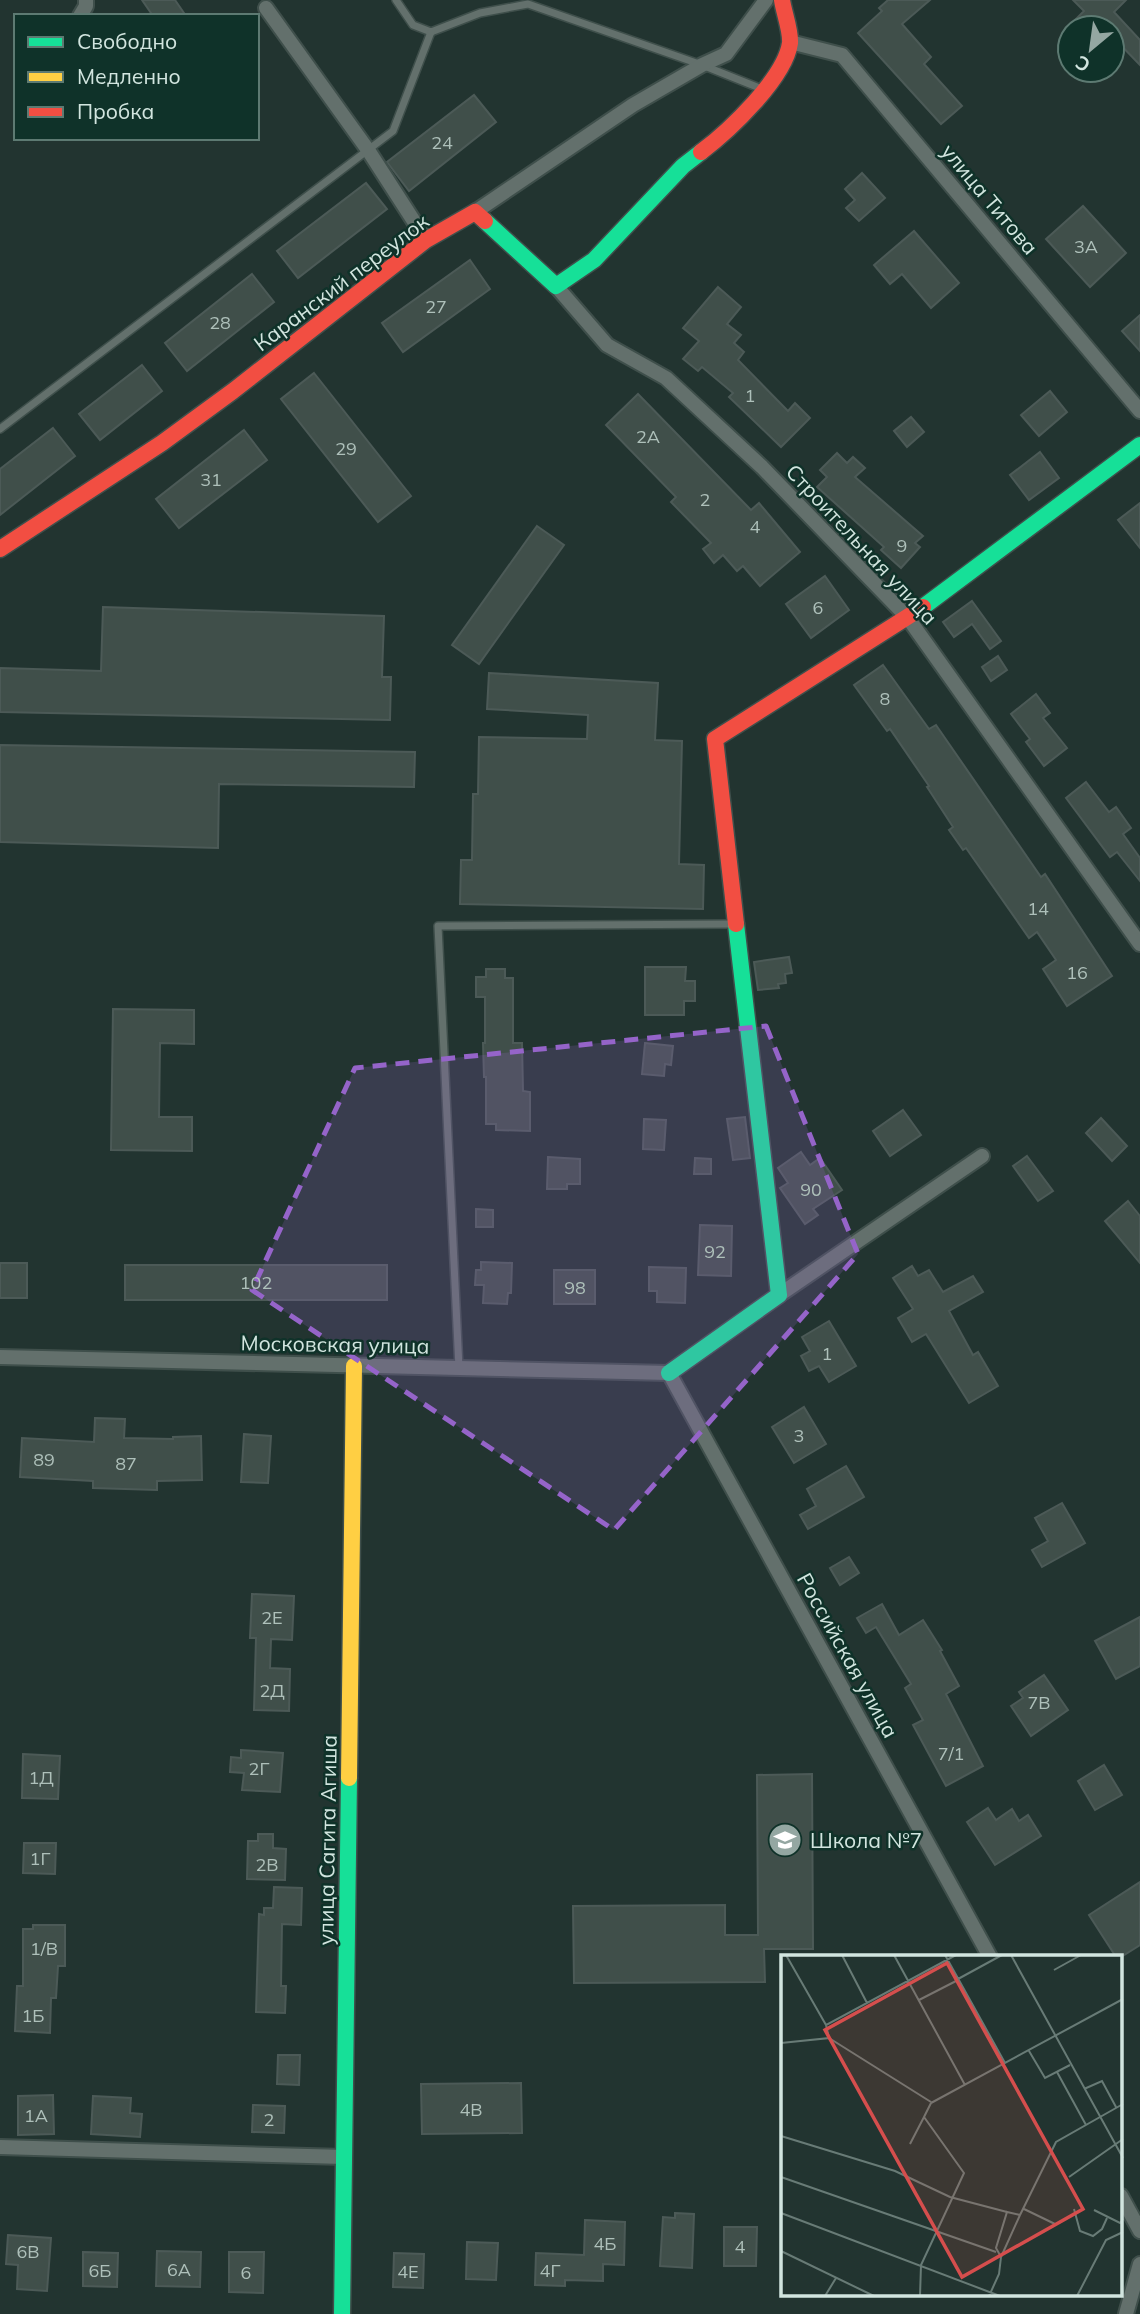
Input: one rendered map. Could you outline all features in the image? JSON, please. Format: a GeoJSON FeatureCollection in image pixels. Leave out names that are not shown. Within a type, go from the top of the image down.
{"type":"FeatureCollection","features":[{"type":"Feature","properties":{"kind":"street"},"geometry":{"type":"LineString","coordinates":[[766,0],[726,54],[633,105],[475,212],[556,286],[594,260],[682,166],[723,136],[779,73],[790,42],[782,0]]}},
{"type":"Feature","properties":{"kind":"street"},"geometry":{"type":"LineString","coordinates":[[266,8],[368,150],[426,240]]}},
{"type":"Feature","properties":{"kind":"street","name":"улица Титова"},"geometry":{"type":"LineString","coordinates":[[790,42],[842,55],[1140,411]]}},
{"type":"Feature","properties":{"kind":"street","name":"Каранский переулок"},"geometry":{"type":"LineString","coordinates":[[0,549],[162,443],[426,240],[475,212]]}},
{"type":"Feature","properties":{"kind":"street","name":"Строительная улица"},"geometry":{"type":"LineString","coordinates":[[556,286],[607,345],[666,378],[762,467],[908,618],[1140,944]]}},
{"type":"Feature","properties":{"kind":"street"},"geometry":{"type":"LineString","coordinates":[[779,1295],[715,739],[908,618],[1140,445]]}},
{"type":"Feature","properties":{"kind":"street"},"geometry":{"type":"LineString","coordinates":[[669,1373],[982,1156]]}},
{"type":"Feature","properties":{"kind":"street","name":"Московская улица"},"geometry":{"type":"LineString","coordinates":[[0,1357],[669,1373]]}},
{"type":"Feature","properties":{"kind":"street","name":"улица Сагита Агиша"},"geometry":{"type":"LineString","coordinates":[[342,2314],[354,1366]]}},
{"type":"Feature","properties":{"kind":"street","name":"Российская улица"},"geometry":{"type":"LineString","coordinates":[[669,1373],[989,1955]]}},
{"type":"Feature","properties":{"kind":"street"},"geometry":{"type":"LineString","coordinates":[[0,2147],[344,2157]]}},
{"type":"Feature","properties":{"kind":"street"},"geometry":{"type":"LineString","coordinates":[[1122,2198],[1140,2231]]}},
{"type":"Feature","properties":{"kind":"street"},"geometry":{"type":"LineString","coordinates":[[1126,2314],[1140,2264]]}},
{"type":"Feature","properties":{"kind":"lane"},"geometry":{"type":"LineString","coordinates":[[396,0],[413,24],[431,32],[480,13],[528,4],[702,65],[762,90]]}},
{"type":"Feature","properties":{"kind":"lane"},"geometry":{"type":"LineString","coordinates":[[0,429],[393,131],[431,32]]}},
{"type":"Feature","properties":{"kind":"lane"},"geometry":{"type":"LineString","coordinates":[[459,1368],[438,926],[737,924]]}},
{"type":"Feature","properties":{"kind":"highlighted area"},"geometry":{"type":"Polygon","coordinates":[[[766,1026],[858,1254],[614,1530],[252,1290],[355,1068],[766,1026]]]}},
{"type":"Feature","properties":{"kind":"building"},"geometry":{"type":"Polygon","coordinates":[[[142,0],[175,0],[185,14],[152,14],[142,0]]]}},
{"type":"Feature","properties":{"kind":"building"},"geometry":{"type":"Polygon","coordinates":[[[888,0],[930,0],[902,24],[931,57],[924,64],[962,106],[941,124],[858,33],[882,11],[879,8],[888,0]]]}},
{"type":"Feature","properties":{"kind":"building"},"geometry":{"type":"Polygon","coordinates":[[[1073,0],[1126,0],[1114,12],[1116,14],[1081,14],[1084,11],[1073,0]]]}},
{"type":"Feature","properties":{"kind":"building"},"geometry":{"type":"Polygon","coordinates":[[[1126,25],[1140,40],[1140,65],[1126,50],[1126,25]]]}},
{"type":"Feature","properties":{"kind":"building"},"geometry":{"type":"Polygon","coordinates":[[[474,95],[496,122],[409,191],[387,162],[474,95]]]}},
{"type":"Feature","properties":{"kind":"building"},"geometry":{"type":"Polygon","coordinates":[[[862,173],[885,198],[859,221],[846,208],[855,200],[845,189],[862,173]]]}},
{"type":"Feature","properties":{"kind":"building"},"geometry":{"type":"Polygon","coordinates":[[[366,183],[387,209],[298,278],[277,251],[366,183]]]}},
{"type":"Feature","properties":{"kind":"building"},"geometry":{"type":"Polygon","coordinates":[[[1083,206],[1126,253],[1090,287],[1046,239],[1083,206]]]}},
{"type":"Feature","properties":{"kind":"building"},"geometry":{"type":"Polygon","coordinates":[[[914,231],[959,283],[931,308],[902,274],[890,284],[874,265],[914,231]]]}},
{"type":"Feature","properties":{"kind":"building"},"geometry":{"type":"Polygon","coordinates":[[[470,260],[490,289],[403,352],[382,323],[470,260]]]}},
{"type":"Feature","properties":{"kind":"building"},"geometry":{"type":"Polygon","coordinates":[[[252,274],[274,302],[187,371],[165,343],[252,274]]]}},
{"type":"Feature","properties":{"kind":"building"},"geometry":{"type":"Polygon","coordinates":[[[718,287],[741,307],[727,324],[741,335],[734,343],[744,352],[738,360],[788,411],[795,403],[810,418],[781,447],[729,397],[733,393],[702,367],[698,371],[683,359],[699,341],[683,328],[718,287]]]}},
{"type":"Feature","properties":{"kind":"building"},"geometry":{"type":"Polygon","coordinates":[[[1140,315],[1140,351],[1122,331],[1140,315]]]}},
{"type":"Feature","properties":{"kind":"building"},"geometry":{"type":"Polygon","coordinates":[[[142,365],[162,391],[100,440],[79,414],[142,365]]]}},
{"type":"Feature","properties":{"kind":"building"},"geometry":{"type":"Polygon","coordinates":[[[314,373],[411,496],[378,522],[281,399],[314,373]]]}},
{"type":"Feature","properties":{"kind":"building"},"geometry":{"type":"Polygon","coordinates":[[[1050,391],[1067,412],[1039,436],[1021,415],[1050,391]]]}},
{"type":"Feature","properties":{"kind":"building"},"geometry":{"type":"Polygon","coordinates":[[[638,394],[751,510],[759,503],[800,552],[760,586],[743,566],[737,571],[723,555],[714,563],[703,549],[711,543],[671,502],[676,497],[606,425],[638,394]]]}},
{"type":"Feature","properties":{"kind":"building"},"geometry":{"type":"Polygon","coordinates":[[[911,417],[924,432],[907,447],[894,431],[911,417]]]}},
{"type":"Feature","properties":{"kind":"building"},"geometry":{"type":"Polygon","coordinates":[[[53,428],[75,456],[0,515],[0,469],[53,428]]]}},
{"type":"Feature","properties":{"kind":"building"},"geometry":{"type":"Polygon","coordinates":[[[244,430],[267,460],[179,528],[156,499],[244,430]]]}},
{"type":"Feature","properties":{"kind":"building"},"geometry":{"type":"Polygon","coordinates":[[[1040,452],[1059,478],[1029,500],[1010,475],[1040,452]]]}},
{"type":"Feature","properties":{"kind":"building"},"geometry":{"type":"Polygon","coordinates":[[[837,453],[847,463],[853,457],[865,468],[855,477],[923,536],[915,543],[920,547],[901,568],[881,550],[884,547],[817,487],[827,477],[820,470],[837,453]]]}},
{"type":"Feature","properties":{"kind":"building"},"geometry":{"type":"Polygon","coordinates":[[[1140,503],[1140,548],[1118,520],[1140,503]]]}},
{"type":"Feature","properties":{"kind":"building"},"geometry":{"type":"Polygon","coordinates":[[[537,526],[564,545],[479,664],[452,645],[537,526]]]}},
{"type":"Feature","properties":{"kind":"building"},"geometry":{"type":"Polygon","coordinates":[[[825,576],[849,610],[811,638],[786,604],[825,576]]]}},
{"type":"Feature","properties":{"kind":"building"},"geometry":{"type":"Polygon","coordinates":[[[972,601],[1001,641],[990,649],[972,624],[954,637],[943,622],[972,601]]]}},
{"type":"Feature","properties":{"kind":"building"},"geometry":{"type":"Polygon","coordinates":[[[103,607],[384,616],[382,677],[391,677],[390,720],[0,712],[0,668],[101,671],[103,607]]]}},
{"type":"Feature","properties":{"kind":"building"},"geometry":{"type":"Polygon","coordinates":[[[998,656],[1007,670],[991,681],[982,667],[998,656]]]}},
{"type":"Feature","properties":{"kind":"building"},"geometry":{"type":"Polygon","coordinates":[[[883,665],[929,729],[936,725],[1041,877],[1045,874],[1112,976],[1067,1006],[1043,969],[1056,960],[1037,932],[1029,938],[966,848],[963,850],[949,830],[953,827],[927,787],[929,786],[890,729],[887,731],[854,685],[883,665]]]}},
{"type":"Feature","properties":{"kind":"building"},"geometry":{"type":"Polygon","coordinates":[[[489,673],[658,683],[655,740],[682,741],[679,864],[704,865],[703,909],[460,904],[461,860],[472,860],[473,794],[478,794],[479,737],[587,739],[588,715],[487,709],[489,673]]]}},
{"type":"Feature","properties":{"kind":"building"},"geometry":{"type":"Polygon","coordinates":[[[1036,694],[1050,713],[1043,718],[1067,748],[1044,766],[1026,742],[1030,739],[1011,714],[1036,694]]]}},
{"type":"Feature","properties":{"kind":"building"},"geometry":{"type":"Polygon","coordinates":[[[0,745],[415,752],[414,787],[219,784],[218,848],[0,842],[0,745]]]}},
{"type":"Feature","properties":{"kind":"building"},"geometry":{"type":"Polygon","coordinates":[[[1086,782],[1109,812],[1116,807],[1131,828],[1123,834],[1140,858],[1140,881],[1117,852],[1110,857],[1066,798],[1086,782]]]}},
{"type":"Feature","properties":{"kind":"building"},"geometry":{"type":"Polygon","coordinates":[[[789,957],[792,973],[785,974],[786,983],[778,984],[779,988],[758,990],[754,962],[789,957]]]}},
{"type":"Feature","properties":{"kind":"building"},"geometry":{"type":"Polygon","coordinates":[[[645,967],[686,967],[685,981],[695,981],[695,1001],[684,1001],[684,1015],[645,1015],[645,967]]]}},
{"type":"Feature","properties":{"kind":"building"},"geometry":{"type":"Polygon","coordinates":[[[486,969],[505,969],[505,978],[513,978],[513,1043],[522,1043],[523,1091],[530,1092],[530,1131],[496,1130],[496,1124],[486,1124],[483,1043],[485,997],[476,997],[476,977],[486,977],[486,969]]]}},
{"type":"Feature","properties":{"kind":"building"},"geometry":{"type":"Polygon","coordinates":[[[113,1009],[194,1010],[194,1044],[160,1043],[159,1117],[192,1117],[192,1151],[111,1150],[113,1009]]]}},
{"type":"Feature","properties":{"kind":"building"},"geometry":{"type":"Polygon","coordinates":[[[645,1043],[673,1046],[671,1065],[665,1064],[664,1076],[642,1074],[645,1043]]]}},
{"type":"Feature","properties":{"kind":"building"},"geometry":{"type":"Polygon","coordinates":[[[903,1110],[921,1135],[890,1156],[873,1131],[903,1110]]]}},
{"type":"Feature","properties":{"kind":"building"},"geometry":{"type":"Polygon","coordinates":[[[745,1117],[750,1158],[733,1160],[727,1119],[745,1117]]]}},
{"type":"Feature","properties":{"kind":"building"},"geometry":{"type":"Polygon","coordinates":[[[1101,1118],[1127,1146],[1112,1161],[1086,1133],[1101,1118]]]}},
{"type":"Feature","properties":{"kind":"building"},"geometry":{"type":"Polygon","coordinates":[[[644,1119],[666,1120],[664,1150],[643,1149],[644,1119]]]}},
{"type":"Feature","properties":{"kind":"building"},"geometry":{"type":"Polygon","coordinates":[[[801,1152],[810,1165],[820,1158],[842,1190],[813,1209],[818,1215],[805,1224],[780,1188],[788,1183],[778,1168],[801,1152]]]}},
{"type":"Feature","properties":{"kind":"building"},"geometry":{"type":"Polygon","coordinates":[[[1027,1156],[1053,1191],[1038,1201],[1013,1166],[1027,1156]]]}},
{"type":"Feature","properties":{"kind":"building"},"geometry":{"type":"Polygon","coordinates":[[[548,1157],[580,1159],[580,1184],[567,1184],[567,1189],[547,1189],[548,1157]]]}},
{"type":"Feature","properties":{"kind":"building"},"geometry":{"type":"Polygon","coordinates":[[[695,1158],[711,1159],[711,1174],[694,1174],[695,1158]]]}},
{"type":"Feature","properties":{"kind":"building"},"geometry":{"type":"Polygon","coordinates":[[[1128,1201],[1140,1216],[1140,1263],[1105,1221],[1128,1201]]]}},
{"type":"Feature","properties":{"kind":"building"},"geometry":{"type":"Polygon","coordinates":[[[476,1209],[493,1210],[493,1227],[476,1227],[476,1209]]]}},
{"type":"Feature","properties":{"kind":"building"},"geometry":{"type":"Polygon","coordinates":[[[700,1225],[732,1226],[731,1276],[698,1275],[700,1225]]]}},
{"type":"Feature","properties":{"kind":"building"},"geometry":{"type":"Polygon","coordinates":[[[481,1262],[512,1263],[511,1293],[508,1293],[507,1304],[483,1303],[484,1285],[475,1285],[476,1270],[481,1270],[481,1262]]]}},
{"type":"Feature","properties":{"kind":"building"},"geometry":{"type":"Polygon","coordinates":[[[0,1263],[27,1263],[27,1298],[0,1298],[0,1263]]]}},
{"type":"Feature","properties":{"kind":"building"},"geometry":{"type":"Polygon","coordinates":[[[125,1265],[387,1265],[387,1300],[125,1300],[125,1265]]]}},
{"type":"Feature","properties":{"kind":"building"},"geometry":{"type":"Polygon","coordinates":[[[912,1266],[918,1276],[929,1270],[943,1292],[973,1276],[983,1292],[949,1311],[973,1355],[978,1352],[998,1386],[969,1403],[926,1334],[912,1342],[898,1318],[913,1309],[893,1278],[912,1266]]]}},
{"type":"Feature","properties":{"kind":"building"},"geometry":{"type":"Polygon","coordinates":[[[649,1267],[686,1268],[685,1303],[657,1302],[657,1291],[649,1291],[649,1267]]]}},
{"type":"Feature","properties":{"kind":"building"},"geometry":{"type":"Polygon","coordinates":[[[554,1270],[595,1270],[595,1304],[554,1304],[554,1270]]]}},
{"type":"Feature","properties":{"kind":"building"},"geometry":{"type":"Polygon","coordinates":[[[829,1321],[856,1366],[829,1382],[819,1366],[809,1371],[801,1356],[810,1351],[802,1337],[829,1321]]]}},
{"type":"Feature","properties":{"kind":"building"},"geometry":{"type":"Polygon","coordinates":[[[804,1407],[826,1444],[794,1463],[772,1427],[804,1407]]]}},
{"type":"Feature","properties":{"kind":"building"},"geometry":{"type":"Polygon","coordinates":[[[95,1418],[125,1419],[124,1438],[173,1439],[201,1436],[202,1480],[157,1481],[157,1490],[93,1488],[93,1481],[20,1477],[22,1438],[94,1442],[95,1418]]]}},
{"type":"Feature","properties":{"kind":"building"},"geometry":{"type":"Polygon","coordinates":[[[244,1434],[271,1436],[268,1483],[241,1482],[244,1434]]]}},
{"type":"Feature","properties":{"kind":"building"},"geometry":{"type":"Polygon","coordinates":[[[846,1466],[864,1497],[808,1529],[800,1515],[816,1506],[807,1489],[846,1466]]]}},
{"type":"Feature","properties":{"kind":"building"},"geometry":{"type":"Polygon","coordinates":[[[1062,1503],[1085,1543],[1042,1567],[1032,1550],[1048,1541],[1035,1518],[1062,1503]]]}},
{"type":"Feature","properties":{"kind":"building"},"geometry":{"type":"Polygon","coordinates":[[[849,1557],[859,1573],[840,1585],[830,1568],[849,1557]]]}},
{"type":"Feature","properties":{"kind":"building"},"geometry":{"type":"Polygon","coordinates":[[[252,1594],[294,1596],[292,1640],[271,1639],[270,1668],[290,1669],[289,1711],[254,1710],[256,1638],[250,1638],[252,1594]]]}},
{"type":"Feature","properties":{"kind":"building"},"geometry":{"type":"Polygon","coordinates":[[[882,1604],[899,1635],[923,1620],[942,1650],[940,1651],[959,1686],[946,1694],[983,1766],[946,1786],[913,1725],[923,1720],[905,1688],[911,1684],[876,1627],[866,1633],[857,1618],[882,1604]]]}},
{"type":"Feature","properties":{"kind":"building"},"geometry":{"type":"Polygon","coordinates":[[[1140,1617],[1140,1666],[1116,1679],[1095,1641],[1140,1617]]]}},
{"type":"Feature","properties":{"kind":"building"},"geometry":{"type":"Polygon","coordinates":[[[1044,1675],[1068,1710],[1031,1736],[1011,1706],[1023,1698],[1019,1692],[1044,1675]]]}},
{"type":"Feature","properties":{"kind":"building"},"geometry":{"type":"Polygon","coordinates":[[[241,1750],[283,1753],[280,1792],[242,1790],[244,1773],[230,1772],[231,1757],[241,1758],[241,1750]]]}},
{"type":"Feature","properties":{"kind":"building"},"geometry":{"type":"Polygon","coordinates":[[[23,1754],[60,1756],[58,1799],[22,1798],[23,1754]]]}},
{"type":"Feature","properties":{"kind":"building"},"geometry":{"type":"Polygon","coordinates":[[[1104,1765],[1122,1795],[1095,1810],[1078,1781],[1104,1765]]]}},
{"type":"Feature","properties":{"kind":"building","name":"Школа №7"},"geometry":{"type":"Polygon","coordinates":[[[812,1774],[813,1949],[764,1949],[765,1982],[574,1983],[573,1906],[725,1905],[725,1935],[758,1935],[757,1775],[812,1774]]]}},
{"type":"Feature","properties":{"kind":"building"},"geometry":{"type":"Polygon","coordinates":[[[988,1808],[996,1820],[1012,1809],[1019,1821],[1028,1815],[1041,1836],[995,1865],[967,1822],[988,1808]]]}},
{"type":"Feature","properties":{"kind":"building"},"geometry":{"type":"Polygon","coordinates":[[[258,1834],[273,1834],[273,1848],[286,1849],[285,1880],[247,1879],[248,1841],[258,1841],[258,1834]]]}},
{"type":"Feature","properties":{"kind":"building"},"geometry":{"type":"Polygon","coordinates":[[[24,1843],[56,1843],[55,1874],[23,1873],[24,1843]]]}},
{"type":"Feature","properties":{"kind":"building"},"geometry":{"type":"Polygon","coordinates":[[[1140,1882],[1140,1945],[1122,1956],[1115,1955],[1089,1915],[1140,1882]]]}},
{"type":"Feature","properties":{"kind":"building"},"geometry":{"type":"Polygon","coordinates":[[[274,1887],[302,1888],[301,1925],[282,1924],[281,1986],[286,1986],[285,2013],[256,2012],[259,1914],[264,1915],[264,1908],[273,1908],[274,1887]]]}},
{"type":"Feature","properties":{"kind":"building"},"geometry":{"type":"Polygon","coordinates":[[[33,1925],[65,1925],[65,1966],[58,1966],[56,1998],[51,1998],[50,2033],[15,2031],[17,1986],[23,1986],[23,1929],[33,1929],[33,1925]]]}},
{"type":"Feature","properties":{"kind":"building"},"geometry":{"type":"Polygon","coordinates":[[[278,2055],[300,2055],[299,2085],[277,2084],[278,2055]]]}},
{"type":"Feature","properties":{"kind":"building"},"geometry":{"type":"Polygon","coordinates":[[[521,2083],[522,2133],[422,2134],[421,2084],[521,2083]]]}},
{"type":"Feature","properties":{"kind":"building"},"geometry":{"type":"Polygon","coordinates":[[[53,2095],[54,2134],[18,2135],[18,2096],[53,2095]]]}},
{"type":"Feature","properties":{"kind":"building"},"geometry":{"type":"Polygon","coordinates":[[[93,2096],[131,2098],[130,2113],[142,2114],[140,2137],[91,2134],[93,2096]]]}},
{"type":"Feature","properties":{"kind":"building"},"geometry":{"type":"Polygon","coordinates":[[[253,2105],[285,2106],[284,2133],[252,2132],[253,2105]]]}},
{"type":"Feature","properties":{"kind":"building"},"geometry":{"type":"Polygon","coordinates":[[[675,2213],[694,2214],[692,2268],[660,2266],[663,2217],[675,2218],[675,2213]]]}},
{"type":"Feature","properties":{"kind":"building"},"geometry":{"type":"Polygon","coordinates":[[[585,2220],[625,2222],[624,2265],[603,2264],[603,2281],[565,2280],[565,2286],[535,2285],[536,2253],[584,2255],[585,2220]]]}},
{"type":"Feature","properties":{"kind":"building"},"geometry":{"type":"Polygon","coordinates":[[[724,2227],[757,2227],[756,2266],[724,2266],[724,2227]]]}},
{"type":"Feature","properties":{"kind":"building"},"geometry":{"type":"Polygon","coordinates":[[[8,2235],[51,2238],[47,2291],[17,2289],[18,2265],[6,2264],[8,2235]]]}},
{"type":"Feature","properties":{"kind":"building"},"geometry":{"type":"Polygon","coordinates":[[[467,2242],[498,2243],[496,2280],[466,2279],[467,2242]]]}},
{"type":"Feature","properties":{"kind":"building"},"geometry":{"type":"Polygon","coordinates":[[[157,2251],[201,2252],[200,2287],[156,2286],[157,2251]]]}},
{"type":"Feature","properties":{"kind":"building"},"geometry":{"type":"Polygon","coordinates":[[[83,2252],[118,2253],[117,2287],[83,2286],[83,2252]]]}},
{"type":"Feature","properties":{"kind":"building"},"geometry":{"type":"Polygon","coordinates":[[[229,2252],[264,2252],[263,2293],[229,2292],[229,2252]]]}},
{"type":"Feature","properties":{"kind":"building"},"geometry":{"type":"Polygon","coordinates":[[[394,2253],[424,2254],[423,2288],[393,2287],[394,2253]]]}},
{"type":"Feature","properties":{"kind":"traffic: fast"},"geometry":{"type":"LineString","coordinates":[[485,221],[556,286],[594,260],[683,166],[701,152]]}},
{"type":"Feature","properties":{"kind":"traffic: fast"},"geometry":{"type":"LineString","coordinates":[[923,607],[1140,445]]}},
{"type":"Feature","properties":{"kind":"traffic: fast"},"geometry":{"type":"LineString","coordinates":[[669,1373],[779,1295],[736,924]]}},
{"type":"Feature","properties":{"kind":"traffic: fast"},"geometry":{"type":"LineString","coordinates":[[342,2314],[349,1778]]}},
{"type":"Feature","properties":{"kind":"traffic: slow"},"geometry":{"type":"LineString","coordinates":[[349,1778],[354,1366]]}},
{"type":"Feature","properties":{"kind":"traffic: jam"},"geometry":{"type":"LineString","coordinates":[[701,152],[754,103],[786,57],[790,43],[782,0]]}},
{"type":"Feature","properties":{"kind":"traffic: jam"},"geometry":{"type":"LineString","coordinates":[[0,549],[162,443],[426,240],[475,212],[485,221]]}},
{"type":"Feature","properties":{"kind":"traffic: jam"},"geometry":{"type":"LineString","coordinates":[[736,924],[715,739],[923,607]]}},
{"type":"Feature","properties":{"kind":"place","name":"Школа №7"},"geometry":{"type":"Point","coordinates":[785,1840]}}]}
